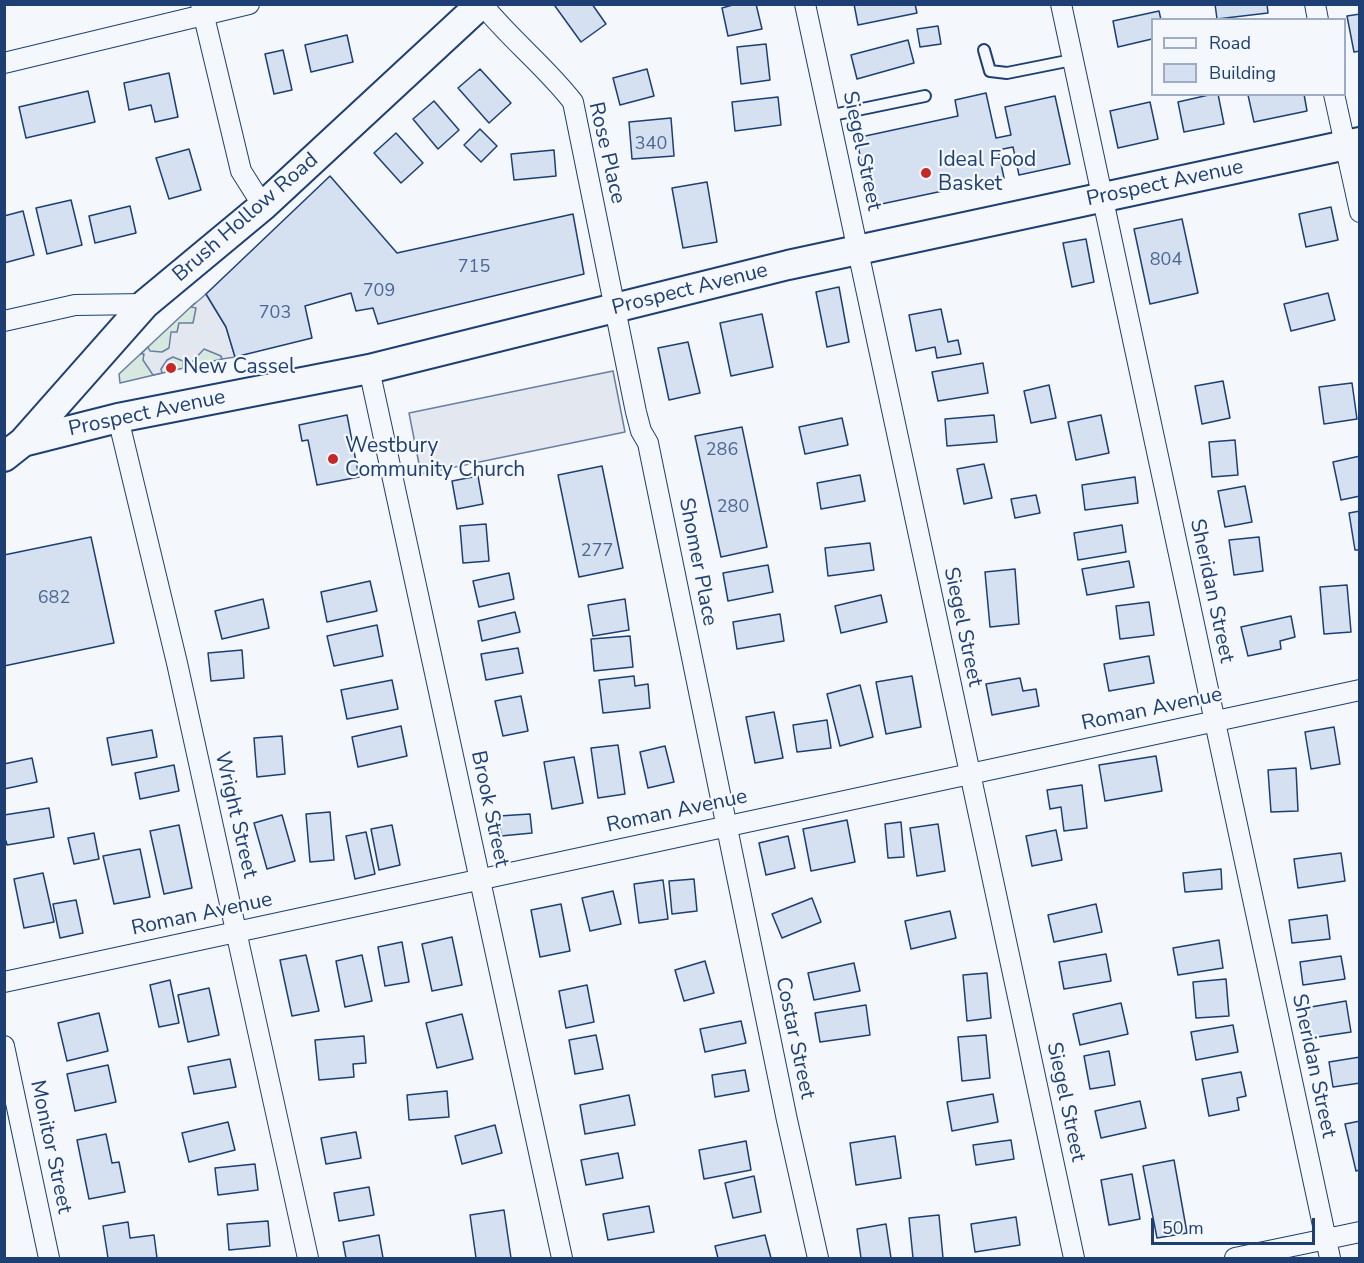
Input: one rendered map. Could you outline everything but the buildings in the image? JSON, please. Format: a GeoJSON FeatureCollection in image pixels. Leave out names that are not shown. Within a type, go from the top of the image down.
{"type":"FeatureCollection","features":[{"type":"Feature","properties":{"kind":"main road","name":"Brush Hollow Road"},"geometry":{"type":"LineString","coordinates":[[14,450],[146,304],[263,206],[481,4]]}},
{"type":"Feature","properties":{"kind":"main road","name":"Prospect Avenue"},"geometry":{"type":"LineString","coordinates":[[14,450],[118,418],[369,369],[857,249],[1352,144]]}},
{"type":"Feature","properties":{"kind":"street"},"geometry":{"type":"LineString","coordinates":[[4,63],[202,10],[249,4]]}},
{"type":"Feature","properties":{"kind":"street","name":"Rose Place"},"geometry":{"type":"LineString","coordinates":[[481,4],[500,26],[559,83],[573,102],[615,309]]}},
{"type":"Feature","properties":{"kind":"street","name":"Siegel Street"},"geometry":{"type":"LineString","coordinates":[[805,4],[1074,1258]]}},
{"type":"Feature","properties":{"kind":"street","name":"Sheridan Street"},"geometry":{"type":"LineString","coordinates":[[1061,4],[1330,1258]]}},
{"type":"Feature","properties":{"kind":"street"},"geometry":{"type":"LineString","coordinates":[[202,10],[241,171],[263,206]]}},
{"type":"Feature","properties":{"kind":"street"},"geometry":{"type":"LineString","coordinates":[[1335,96],[1352,144],[1359,212]]}},
{"type":"Feature","properties":{"kind":"street"},"geometry":{"type":"LineString","coordinates":[[4,321],[75,305],[146,304]]}},
{"type":"Feature","properties":{"kind":"street","name":"Shomer Place"},"geometry":{"type":"LineString","coordinates":[[615,309],[636,412],[641,431],[648,443],[726,826]]}},
{"type":"Feature","properties":{"kind":"street","name":"Brook Street"},"geometry":{"type":"LineString","coordinates":[[369,369],[562,1258]]}},
{"type":"Feature","properties":{"kind":"street","name":"Wright Street"},"geometry":{"type":"LineString","coordinates":[[118,418],[179,675],[308,1258]]}},
{"type":"Feature","properties":{"kind":"street","name":"Roman Avenue"},"geometry":{"type":"LineString","coordinates":[[4,982],[1359,690]]}},
{"type":"Feature","properties":{"kind":"street","name":"Costar Street"},"geometry":{"type":"LineString","coordinates":[[726,826],[818,1258]]}},
{"type":"Feature","properties":{"kind":"street","name":"Monitor Street"},"geometry":{"type":"LineString","coordinates":[[4,1046],[50,1258]]}},
{"type":"Feature","properties":{"kind":"street"},"geometry":{"type":"LineString","coordinates":[[1235,1258],[1359,1232]]}},
{"type":"Feature","properties":{"kind":"lane"},"geometry":{"type":"LineString","coordinates":[[984,50],[990,71],[1007,73],[1072,60]]}},
{"type":"Feature","properties":{"kind":"lane"},"geometry":{"type":"LineString","coordinates":[[828,116],[925,96]]}},
{"type":"Feature","properties":{"kind":"shaded area"},"geometry":{"type":"Polygon","coordinates":[[[206,294],[226,327],[235,357],[222,359],[221,356],[204,349],[192,362],[193,366],[183,368],[183,361],[173,357],[167,360],[161,369],[162,373],[153,375],[143,360],[144,354],[141,354],[148,347],[150,351],[162,352],[169,348],[171,332],[177,332],[179,323],[193,323],[196,308],[191,307],[206,294]]]}},
{"type":"Feature","properties":{"kind":"shaded area"},"geometry":{"type":"Polygon","coordinates":[[[195,303],[215,333],[222,359],[120,383],[119,374],[195,303]]]}},
{"type":"Feature","properties":{"kind":"shaded area"},"geometry":{"type":"Polygon","coordinates":[[[613,371],[625,432],[421,474],[409,413],[613,371]]]}},
{"type":"Feature","properties":{"kind":"place","name":"Ideal Food Basket"},"geometry":{"type":"Point","coordinates":[926,173]}},
{"type":"Feature","properties":{"kind":"place","name":"New Cassel"},"geometry":{"type":"Point","coordinates":[171,368]}},
{"type":"Feature","properties":{"kind":"place","name":"Westbury Community Church"},"geometry":{"type":"Point","coordinates":[333,459]}}]}
